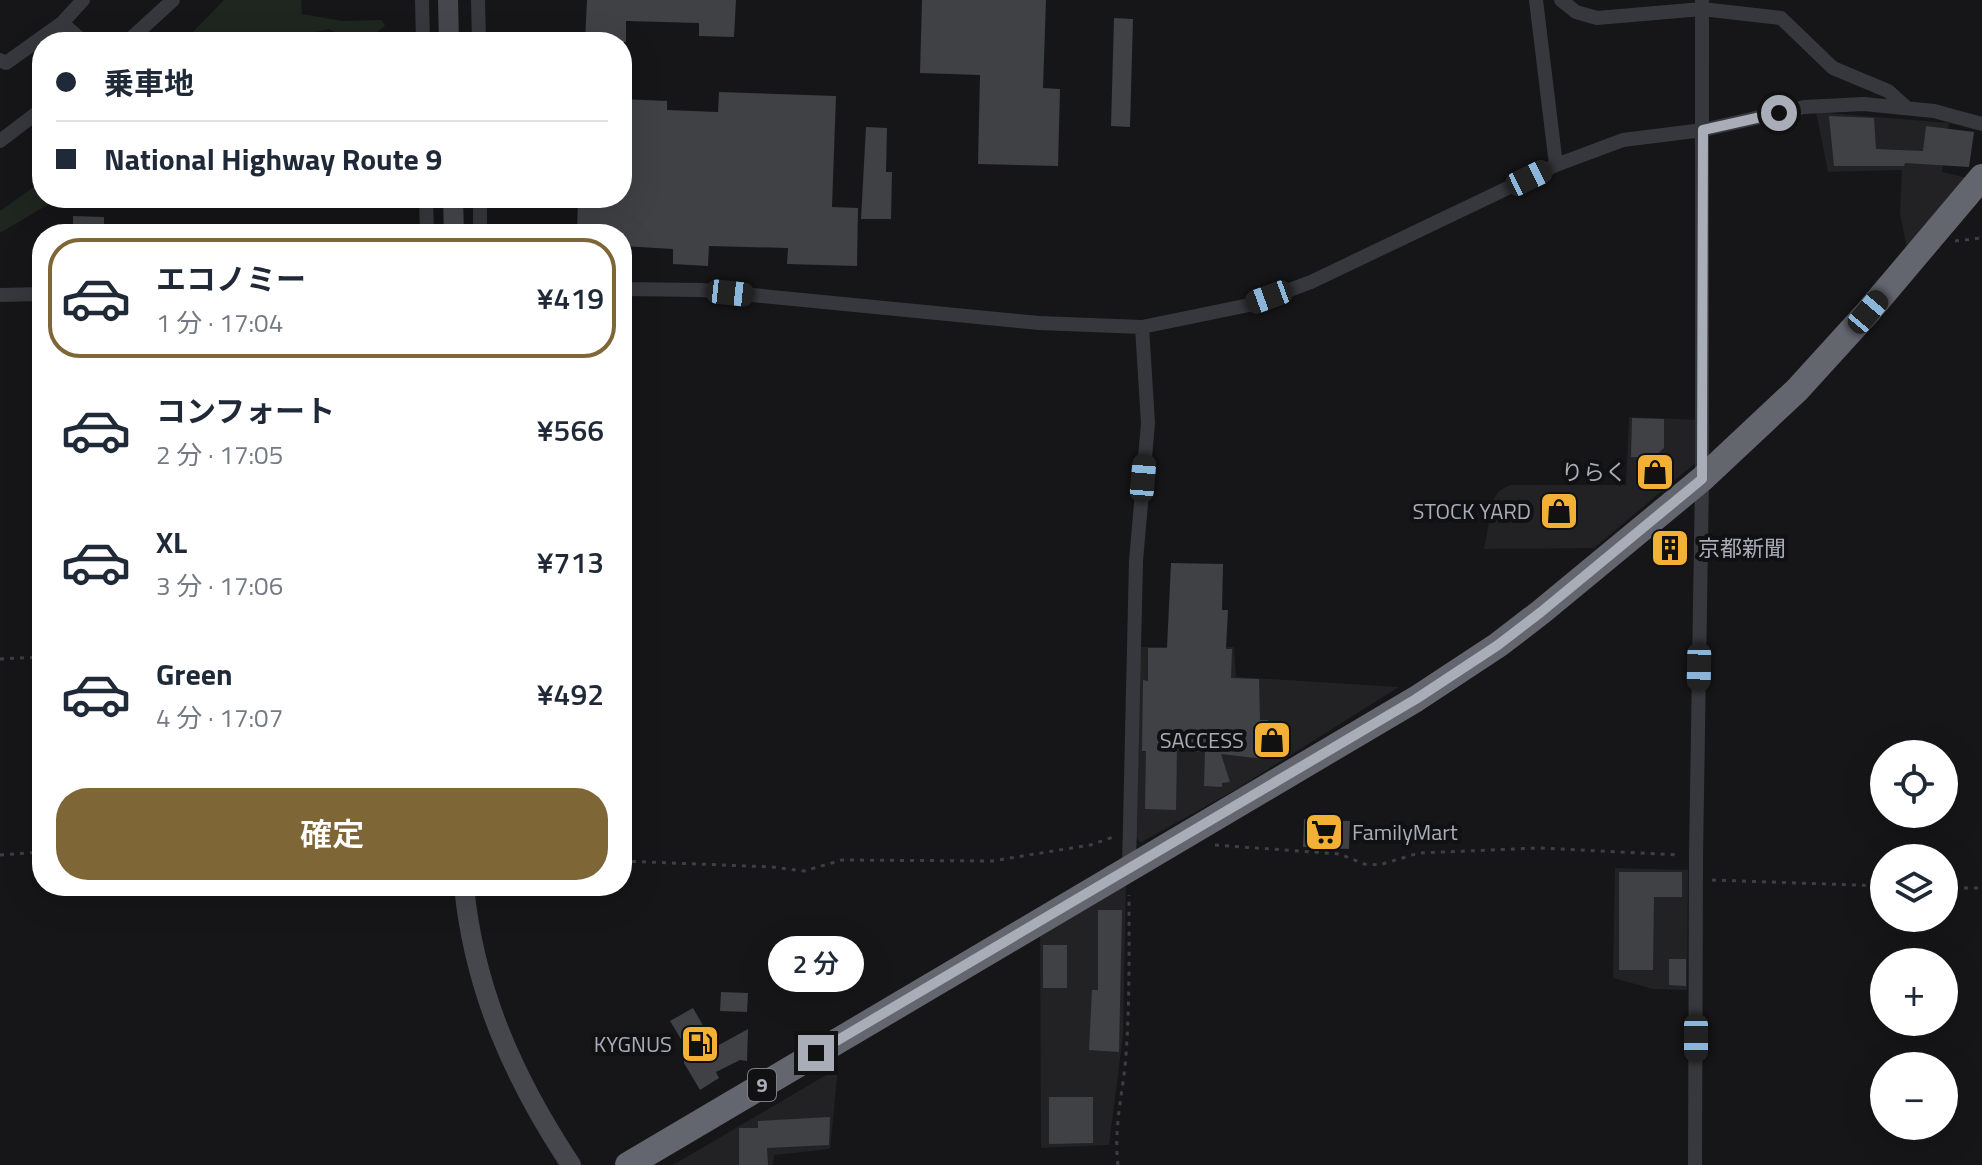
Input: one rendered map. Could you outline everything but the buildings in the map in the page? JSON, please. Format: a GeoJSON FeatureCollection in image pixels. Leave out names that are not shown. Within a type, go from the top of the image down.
{"type":"FeatureCollection","features":[{"type":"Feature","properties":{"kind":"highway","name":"9"},"geometry":{"type":"LineString","coordinates":[[628,1165],[1416,699],[1498,645],[1702,479],[1797,390],[1868,312],[1982,177]]}},
{"type":"Feature","properties":{"kind":"main road"},"geometry":{"type":"LineString","coordinates":[[448,0],[449,32]]}},
{"type":"Feature","properties":{"kind":"main road"},"geometry":{"type":"LineString","coordinates":[[465,896],[471,936],[506,1052],[537,1114],[571,1165]]}},
{"type":"Feature","properties":{"kind":"street"},"geometry":{"type":"LineString","coordinates":[[49,32],[83,0]]}},
{"type":"Feature","properties":{"kind":"street"},"geometry":{"type":"LineString","coordinates":[[138,32],[173,0]]}},
{"type":"Feature","properties":{"kind":"street"},"geometry":{"type":"LineString","coordinates":[[422,0],[423,32]]}},
{"type":"Feature","properties":{"kind":"street"},"geometry":{"type":"LineString","coordinates":[[478,0],[479,32]]}},
{"type":"Feature","properties":{"kind":"street"},"geometry":{"type":"LineString","coordinates":[[1536,0],[1556,165]]}},
{"type":"Feature","properties":{"kind":"street"},"geometry":{"type":"LineString","coordinates":[[1561,0],[1576,12],[1597,18],[1702,5],[1781,18],[1833,68],[1888,91],[1907,108]]}},
{"type":"Feature","properties":{"kind":"street"},"geometry":{"type":"LineString","coordinates":[[1695,1165],[1702,479],[1702,5]]}},
{"type":"Feature","properties":{"kind":"street"},"geometry":{"type":"LineString","coordinates":[[62,23],[72,32]]}},
{"type":"Feature","properties":{"kind":"street"},"geometry":{"type":"LineString","coordinates":[[0,60],[6,63],[32,44]]}},
{"type":"Feature","properties":{"kind":"street"},"geometry":{"type":"LineString","coordinates":[[632,289],[701,290],[1039,323],[1142,327],[1249,305],[1311,282],[1556,165],[1623,140],[1703,130],[1804,107],[1864,104],[1934,111],[1982,124]]}},
{"type":"Feature","properties":{"kind":"street"},"geometry":{"type":"LineString","coordinates":[[0,141],[32,117]]}},
{"type":"Feature","properties":{"kind":"street"},"geometry":{"type":"LineString","coordinates":[[0,295],[32,294]]}},
{"type":"Feature","properties":{"kind":"street"},"geometry":{"type":"LineString","coordinates":[[1129,867],[1136,561],[1148,423],[1142,327]]}},
{"type":"Feature","properties":{"kind":"path"},"geometry":{"type":"LineString","coordinates":[[0,659],[32,657]]}},
{"type":"Feature","properties":{"kind":"path"},"geometry":{"type":"LineString","coordinates":[[632,861],[804,871],[842,860],[992,861],[1090,845],[1129,834]]}},
{"type":"Feature","properties":{"kind":"path"},"geometry":{"type":"LineString","coordinates":[[1181,837],[1194,843],[1340,854],[1364,864],[1379,865],[1419,853],[1539,848],[1696,856]]}},
{"type":"Feature","properties":{"kind":"path"},"geometry":{"type":"LineString","coordinates":[[0,855],[32,853]]}},
{"type":"Feature","properties":{"kind":"path"},"geometry":{"type":"LineString","coordinates":[[1118,1165],[1115,1142],[1125,1067],[1129,993],[1129,867]]}},
{"type":"Feature","properties":{"kind":"path"},"geometry":{"type":"LineString","coordinates":[[1697,880],[1870,886]]}},
{"type":"Feature","properties":{"kind":"path"},"geometry":{"type":"LineString","coordinates":[[1958,888],[1982,888]]}},
{"type":"Feature","properties":{"kind":"shaded area"},"geometry":{"type":"Polygon","coordinates":[[[224,0],[301,0],[302,14],[343,21],[382,20],[385,26],[377,32],[334,32],[330,29],[315,32],[193,32],[224,0]]]}},
{"type":"Feature","properties":{"kind":"shaded area"},"geometry":{"type":"Polygon","coordinates":[[[1816,112],[1949,123],[1942,172],[1968,178],[1907,249],[1900,213],[1902,170],[1828,172],[1816,112]]]}},
{"type":"Feature","properties":{"kind":"shaded area"},"geometry":{"type":"Polygon","coordinates":[[[32,188],[32,208],[42,208],[0,233],[0,211],[32,188]]]}},
{"type":"Feature","properties":{"kind":"shaded area","name":"STOCK YARD"},"geometry":{"type":"Polygon","coordinates":[[[1629,417],[1700,420],[1699,460],[1594,548],[1484,549],[1493,500],[1499,491],[1510,485],[1626,485],[1629,417]]]}},
{"type":"Feature","properties":{"kind":"shaded area"},"geometry":{"type":"Polygon","coordinates":[[[1139,647],[1234,647],[1236,677],[1399,687],[1235,790],[1140,843],[1135,835],[1139,647]]]}},
{"type":"Feature","properties":{"kind":"shaded area"},"geometry":{"type":"Polygon","coordinates":[[[1615,868],[1688,870],[1687,990],[1653,989],[1613,978],[1615,868]]]}},
{"type":"Feature","properties":{"kind":"shaded area"},"geometry":{"type":"Polygon","coordinates":[[[1126,883],[1123,1035],[1109,1145],[1041,1148],[1040,931],[1126,883]]]}},
{"type":"Feature","properties":{"kind":"shaded area"},"geometry":{"type":"Polygon","coordinates":[[[838,1068],[830,1149],[774,1155],[773,1165],[673,1165],[838,1068]]]}},
{"type":"Feature","properties":{"kind":"place","name":"りらく"},"geometry":{"type":"Point","coordinates":[1655,472]}},
{"type":"Feature","properties":{"kind":"place","name":"STOCK YARD"},"geometry":{"type":"Point","coordinates":[1559,511]}},
{"type":"Feature","properties":{"kind":"place","name":"京都新聞"},"geometry":{"type":"Point","coordinates":[1670,548]}},
{"type":"Feature","properties":{"kind":"place","name":"SACCESS"},"geometry":{"type":"Point","coordinates":[1272,740]}},
{"type":"Feature","properties":{"kind":"place","name":"FamilyMart"},"geometry":{"type":"Point","coordinates":[1324,832]}},
{"type":"Feature","properties":{"kind":"place","name":"KYGNUS"},"geometry":{"type":"Point","coordinates":[700,1044]}},
{"type":"Feature","properties":{"kind":"route"},"geometry":{"type":"LineString","coordinates":[[816,1053],[1416,699],[1498,645],[1541,612],[1702,479],[1703,130],[1779,113]]}}]}
